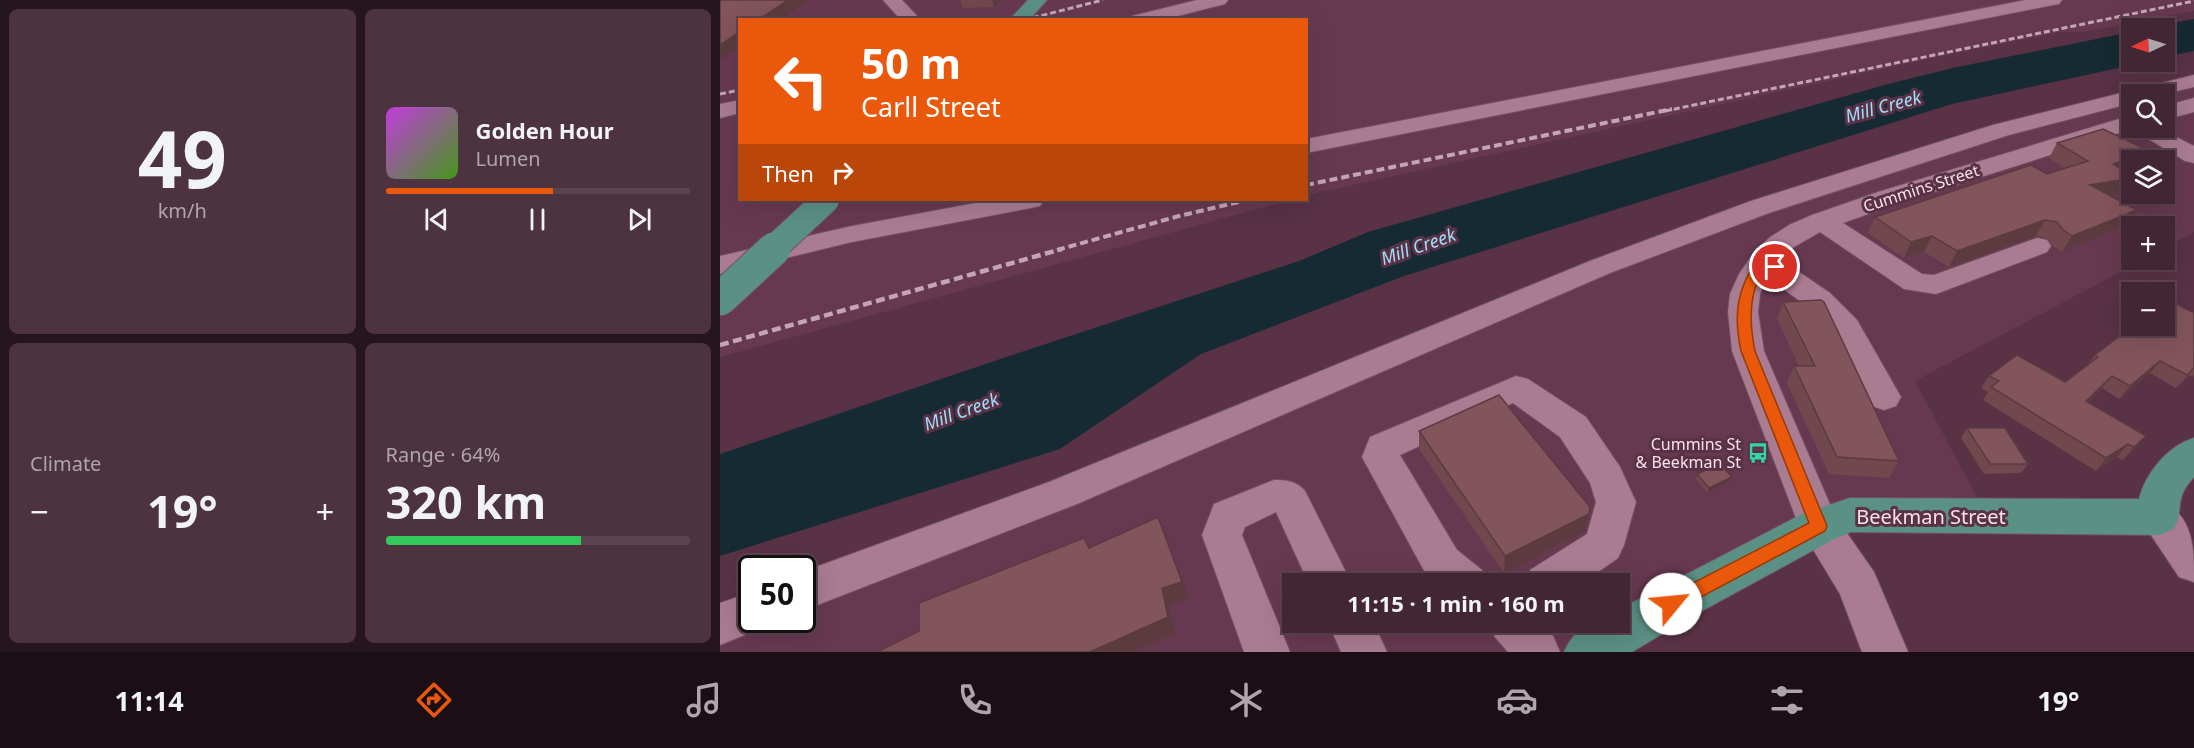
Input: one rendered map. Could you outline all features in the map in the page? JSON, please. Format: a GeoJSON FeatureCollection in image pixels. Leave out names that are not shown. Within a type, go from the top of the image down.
{"type":"FeatureCollection","features":[{"type":"Feature","properties":{"kind":"main road"},"geometry":{"type":"LineString","coordinates":[[1020,18],[1038,0]]}},
{"type":"Feature","properties":{"kind":"main road"},"geometry":{"type":"LineString","coordinates":[[720,299],[825,201]]}},
{"type":"Feature","properties":{"kind":"main road"},"geometry":{"type":"LineString","coordinates":[[2159,517],[2157,500],[2166,481],[2194,453]]}},
{"type":"Feature","properties":{"kind":"main road","name":"Beekman Street"},"geometry":{"type":"LineString","coordinates":[[1588,652],[1671,604],[1819,526],[1850,515],[2159,517]]}},
{"type":"Feature","properties":{"kind":"street"},"geometry":{"type":"LineString","coordinates":[[892,0],[910,18]]}},
{"type":"Feature","properties":{"kind":"street"},"geometry":{"type":"LineString","coordinates":[[1146,18],[1219,0]]}},
{"type":"Feature","properties":{"kind":"street"},"geometry":{"type":"LineString","coordinates":[[1308,146],[2053,0]]}},
{"type":"Feature","properties":{"kind":"street"},"geometry":{"type":"LineString","coordinates":[[2175,86],[2194,81]]}},
{"type":"Feature","properties":{"kind":"street"},"geometry":{"type":"LineString","coordinates":[[816,587],[1063,493],[1600,267],[1760,207],[2001,130],[2121,99]]}},
{"type":"Feature","properties":{"kind":"street"},"geometry":{"type":"LineString","coordinates":[[2175,110],[2194,105]]}},
{"type":"Feature","properties":{"kind":"street"},"geometry":{"type":"LineString","coordinates":[[720,111],[738,106]]}},
{"type":"Feature","properties":{"kind":"street","name":"Cummins Street"},"geometry":{"type":"LineString","coordinates":[[1884,652],[1859,586],[1819,526],[1748,351],[1743,330],[1744,300],[1754,274],[1763,260],[1789,238],[1822,221],[1887,198],[2121,125]]}},
{"type":"Feature","properties":{"kind":"street"},"geometry":{"type":"LineString","coordinates":[[2161,138],[2194,156]]}},
{"type":"Feature","properties":{"kind":"street"},"geometry":{"type":"LineString","coordinates":[[720,265],[852,234],[1026,201]]}},
{"type":"Feature","properties":{"kind":"street"},"geometry":{"type":"LineString","coordinates":[[1822,221],[1914,282],[1925,285],[1936,285],[2037,246]]}},
{"type":"Feature","properties":{"kind":"street"},"geometry":{"type":"LineString","coordinates":[[1763,260],[1819,300],[1846,327],[1884,397]]}},
{"type":"Feature","properties":{"kind":"street"},"geometry":{"type":"LineString","coordinates":[[1454,573],[1442,563],[1381,457],[1383,447],[1516,388],[1573,427],[1607,478],[1616,502],[1604,545],[1562,573]]}},
{"type":"Feature","properties":{"kind":"street"},"geometry":{"type":"LineString","coordinates":[[1267,652],[1222,535],[1228,516],[1274,496],[1286,496],[1326,573]]}},
{"type":"Feature","properties":{"kind":"street"},"geometry":{"type":"LineString","coordinates":[[2159,517],[2194,564]]}},
{"type":"Feature","properties":{"kind":"street"},"geometry":{"type":"LineString","coordinates":[[720,624],[738,617]]}},
{"type":"Feature","properties":{"kind":"street"},"geometry":{"type":"LineString","coordinates":[[1355,633],[1364,652]]}},
{"type":"Feature","properties":{"kind":"street"},"geometry":{"type":"LineString","coordinates":[[1521,633],[1537,652]]}},
{"type":"Feature","properties":{"kind":"shaded area"},"geometry":{"type":"Polygon","coordinates":[[[720,0],[2194,0],[2194,11],[2157,18],[2121,18],[2121,25],[2084,32],[2060,32],[1941,56],[1308,195],[1308,18],[738,18],[738,201],[1286,201],[720,357],[720,0]]]}},
{"type":"Feature","properties":{"kind":"shaded area"},"geometry":{"type":"Polygon","coordinates":[[[2194,81],[2194,232],[2175,242],[2175,216],[2121,216],[2121,270],[2124,270],[1915,381],[1987,516],[1850,515],[1630,631],[1630,573],[1282,573],[1282,633],[1627,633],[1591,652],[720,652],[720,624],[738,622],[738,633],[816,633],[816,587],[1760,207],[2121,99],[2121,138],[2175,138],[2175,86],[2194,81]]]}},
{"type":"Feature","properties":{"kind":"water"},"geometry":{"type":"Polygon","coordinates":[[[2194,19],[2194,51],[2175,55],[2175,23],[2194,19]]]}},
{"type":"Feature","properties":{"kind":"water","name":"Mill Creek"},"geometry":{"type":"Polygon","coordinates":[[[2121,34],[2121,67],[1952,104],[1404,276],[1201,354],[1060,449],[720,556],[720,454],[1299,261],[1368,232],[1888,84],[1953,68],[2121,34]]]}},
{"type":"Feature","properties":{"kind":"building"},"geometry":{"type":"Polygon","coordinates":[[[720,0],[788,0],[761,18],[738,18],[738,33],[720,45],[720,0]]]}},
{"type":"Feature","properties":{"kind":"building"},"geometry":{"type":"Polygon","coordinates":[[[2103,129],[2148,150],[2121,150],[2121,162],[2113,164],[2121,169],[2121,180],[2090,185],[2121,201],[2121,204],[2137,210],[2072,236],[2057,222],[2045,220],[1957,251],[1932,236],[1911,242],[1875,217],[2031,165],[2047,174],[2088,161],[2057,143],[2103,129]]]}},
{"type":"Feature","properties":{"kind":"building"},"geometry":{"type":"Polygon","coordinates":[[[1821,300],[1824,302],[1899,461],[1837,457],[1794,366],[1815,366],[1783,302],[1821,300]]]}},
{"type":"Feature","properties":{"kind":"building"},"geometry":{"type":"Polygon","coordinates":[[[2175,303],[2194,313],[2194,368],[2187,375],[2160,361],[2130,386],[2112,376],[2086,401],[2146,436],[2134,447],[2128,444],[2106,458],[1991,387],[1999,381],[1989,376],[2017,355],[2065,382],[2098,357],[2095,355],[2121,335],[2175,336],[2175,303]]]}},
{"type":"Feature","properties":{"kind":"building"},"geometry":{"type":"Polygon","coordinates":[[[1499,395],[1590,507],[1589,514],[1505,556],[1419,431],[1499,395]]]}},
{"type":"Feature","properties":{"kind":"building"},"geometry":{"type":"Polygon","coordinates":[[[1967,428],[2005,428],[2028,464],[1990,464],[1967,428]]]}},
{"type":"Feature","properties":{"kind":"building"},"geometry":{"type":"Polygon","coordinates":[[[1720,464],[1732,477],[1709,488],[1697,474],[1720,464]]]}},
{"type":"Feature","properties":{"kind":"building"},"geometry":{"type":"Polygon","coordinates":[[[1158,517],[1182,582],[1162,588],[1168,617],[1090,652],[877,652],[919,631],[919,603],[1084,538],[1089,548],[1158,517]]]}},
{"type":"Feature","properties":{"kind":"railway"},"geometry":{"type":"LineString","coordinates":[[1032,18],[1103,0]]}},
{"type":"Feature","properties":{"kind":"railway"},"geometry":{"type":"LineString","coordinates":[[1665,111],[2194,1]]}},
{"type":"Feature","properties":{"kind":"railway"},"geometry":{"type":"LineString","coordinates":[[720,94],[738,90]]}},
{"type":"Feature","properties":{"kind":"railway"},"geometry":{"type":"LineString","coordinates":[[1308,185],[1672,109]]}},
{"type":"Feature","properties":{"kind":"railway"},"geometry":{"type":"LineString","coordinates":[[1057,250],[1243,201]]}},
{"type":"Feature","properties":{"kind":"railway"},"geometry":{"type":"LineString","coordinates":[[720,345],[1062,249]]}},
{"type":"Feature","properties":{"kind":"place","name":"Cummins St & Beekman St"},"geometry":{"type":"Point","coordinates":[1758,453]}},
{"type":"Feature","properties":{"kind":"route"},"geometry":{"type":"LineString","coordinates":[[1671,604],[1819,526],[1784,444],[1748,351],[1743,330],[1745,294],[1754,274],[1763,260],[1775,267]]}}]}
